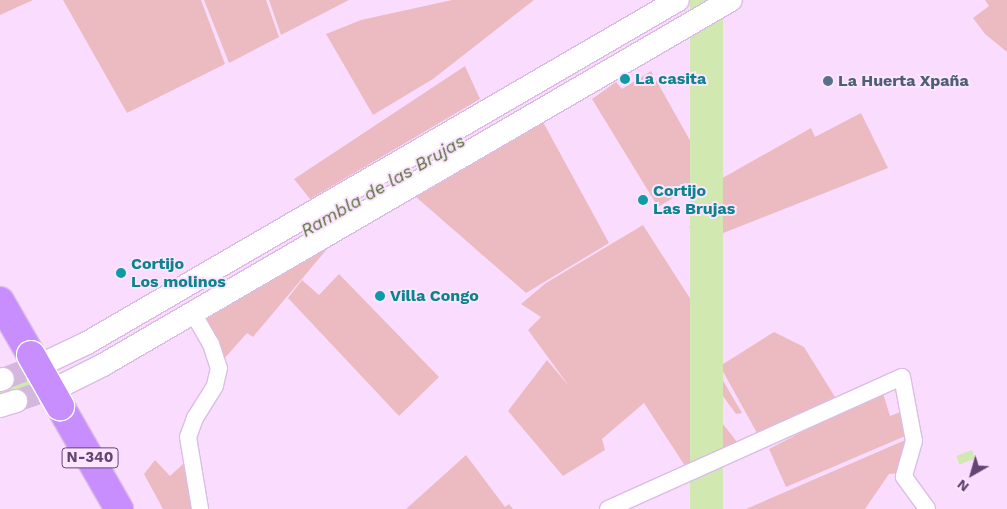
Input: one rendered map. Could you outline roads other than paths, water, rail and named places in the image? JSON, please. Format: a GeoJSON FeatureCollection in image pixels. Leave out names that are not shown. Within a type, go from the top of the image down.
{"type":"FeatureCollection","features":[{"type":"Feature","properties":{"kind":"highway","name":"N-340"},"geometry":{"type":"LineString","coordinates":[[0,301],[40,358],[62,395],[120,509]]}},
{"type":"Feature","properties":{"kind":"street"},"geometry":{"type":"LineString","coordinates":[[40,358],[95,338],[678,0]]}},
{"type":"Feature","properties":{"kind":"street"},"geometry":{"type":"LineString","coordinates":[[62,395],[103,365],[731,0]]}},
{"type":"Feature","properties":{"kind":"street"},"geometry":{"type":"LineString","coordinates":[[193,313],[211,344],[219,368],[215,386],[195,418],[188,437],[200,509]]}},
{"type":"Feature","properties":{"kind":"street"},"geometry":{"type":"LineString","coordinates":[[608,509],[902,377],[914,441],[904,478],[927,509]]}},
{"type":"Feature","properties":{"kind":"water"},"geometry":{"type":"Polygon","coordinates":[[[690,0],[723,0],[723,509],[690,509],[690,0]]]}},
{"type":"Feature","properties":{"kind":"water"},"geometry":{"type":"Polygon","coordinates":[[[972,450],[975,458],[959,464],[956,456],[972,450]]]}},
{"type":"Feature","properties":{"kind":"waterway"},"geometry":{"type":"LineString","coordinates":[[0,392],[34,381]]}},
{"type":"Feature","properties":{"kind":"tunnel"},"geometry":{"type":"LineString","coordinates":[[3,379],[49,361]]}},
{"type":"Feature","properties":{"kind":"tunnel"},"geometry":{"type":"LineString","coordinates":[[16,401],[63,385]]}},
{"type":"Feature","properties":{"kind":"place","name":"La casita"},"geometry":{"type":"Point","coordinates":[625,79]}},
{"type":"Feature","properties":{"kind":"place","name":"La Huerta Xpaña"},"geometry":{"type":"Point","coordinates":[828,81]}},
{"type":"Feature","properties":{"kind":"place","name":"Cortijo Las Brujas"},"geometry":{"type":"Point","coordinates":[643,200]}},
{"type":"Feature","properties":{"kind":"place","name":"Cortijo Los molinos"},"geometry":{"type":"Point","coordinates":[121,273]}},
{"type":"Feature","properties":{"kind":"place","name":"Villa Congo"},"geometry":{"type":"Point","coordinates":[380,296]}},
{"type":"Feature","properties":{"kind":"water label","name":"Rambla de las Brujas"},"geometry":{"type":"Point","coordinates":[383,186]}}]}
